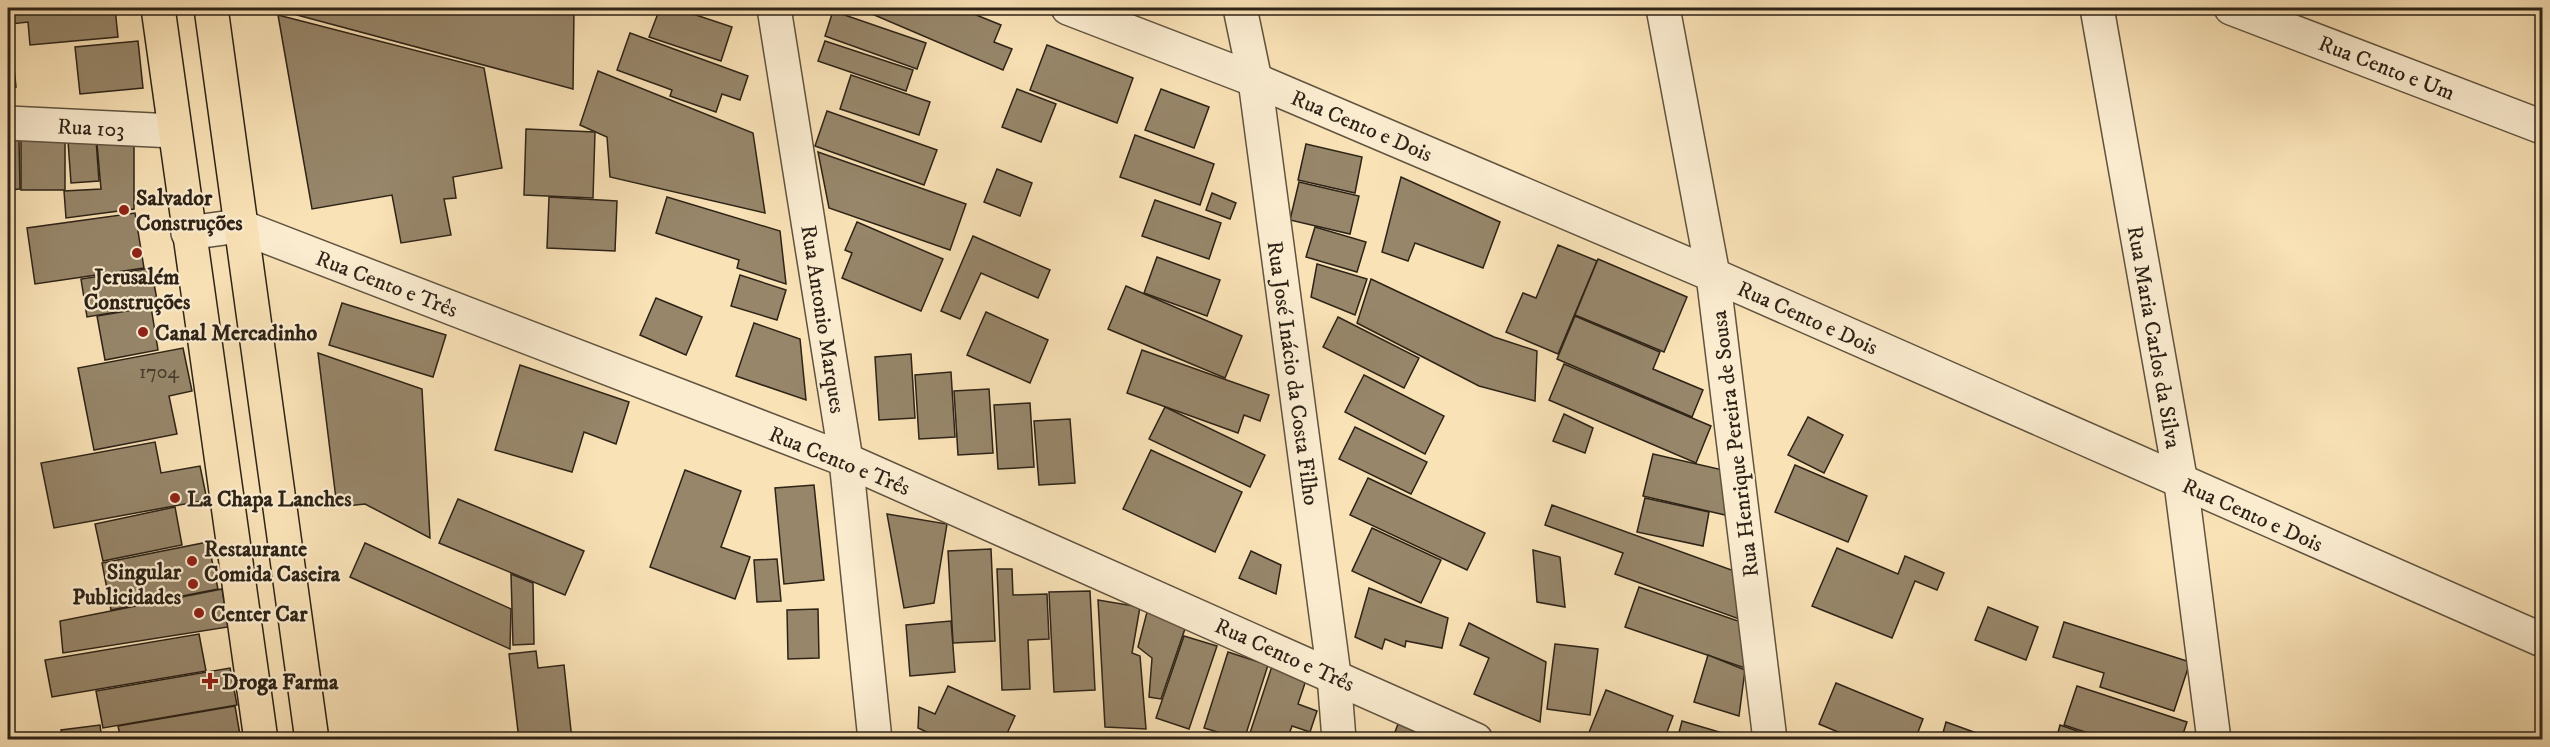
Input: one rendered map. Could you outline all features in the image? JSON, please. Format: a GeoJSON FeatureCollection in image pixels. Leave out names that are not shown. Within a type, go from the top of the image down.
{"type":"FeatureCollection","features":[{"type":"Feature","properties":{"kind":"main road"},"geometry":{"type":"LineString","coordinates":[[158,8],[261,740]]}},
{"type":"Feature","properties":{"kind":"main road"},"geometry":{"type":"LineString","coordinates":[[211,8],[239,226],[312,740]]}},
{"type":"Feature","properties":{"kind":"street","name":"Rua Antonio Marques"},"geometry":{"type":"LineString","coordinates":[[774,8],[846,460],[875,740]]}},
{"type":"Feature","properties":{"kind":"street","name":"Rua Cento e Dois"},"geometry":{"type":"LineString","coordinates":[[1068,8],[1255,80],[1713,275],[2542,640]]}},
{"type":"Feature","properties":{"kind":"street","name":"Rua José Inácio da Costa Filho"},"geometry":{"type":"LineString","coordinates":[[1240,8],[1255,80],[1334,675],[1339,740]]}},
{"type":"Feature","properties":{"kind":"street","name":"Rua Henrique Pereira de Sousa"},"geometry":{"type":"LineString","coordinates":[[1663,8],[1713,275],[1770,740]]}},
{"type":"Feature","properties":{"kind":"street","name":"Rua Maria Carlos da Silva"},"geometry":{"type":"LineString","coordinates":[[2097,8],[2181,483],[2214,740]]}},
{"type":"Feature","properties":{"kind":"street","name":"Rua Cento e Um"},"geometry":{"type":"LineString","coordinates":[[2231,8],[2542,127]]}},
{"type":"Feature","properties":{"kind":"street","name":"Rua 103"},"geometry":{"type":"LineString","coordinates":[[8,123],[174,131]]}},
{"type":"Feature","properties":{"kind":"street","name":"Rua Cento e Três"},"geometry":{"type":"LineString","coordinates":[[188,233],[239,226],[846,460],[1476,740]]}},
{"type":"Feature","properties":{"kind":"building"},"geometry":{"type":"Polygon","coordinates":[[[8,8],[16,87],[8,88],[8,8]]]}},
{"type":"Feature","properties":{"kind":"building"},"geometry":{"type":"Polygon","coordinates":[[[10,8],[115,8],[118,37],[30,45],[28,22],[11,24],[10,8]]]}},
{"type":"Feature","properties":{"kind":"building"},"geometry":{"type":"Polygon","coordinates":[[[271,8],[574,8],[573,89],[271,8]]]}},
{"type":"Feature","properties":{"kind":"building"},"geometry":{"type":"Polygon","coordinates":[[[660,8],[675,8],[732,27],[721,61],[649,37],[660,8]]]}},
{"type":"Feature","properties":{"kind":"building"},"geometry":{"type":"Polygon","coordinates":[[[858,8],[959,8],[1001,25],[994,42],[1012,49],[1003,70],[858,8]]]}},
{"type":"Feature","properties":{"kind":"building"},"geometry":{"type":"Polygon","coordinates":[[[833,11],[926,43],[917,69],[825,36],[833,11]]]}},
{"type":"Feature","properties":{"kind":"building"},"geometry":{"type":"Polygon","coordinates":[[[278,15],[484,68],[502,168],[453,177],[456,198],[444,199],[451,235],[401,243],[392,195],[312,209],[278,15]]]}},
{"type":"Feature","properties":{"kind":"building"},"geometry":{"type":"Polygon","coordinates":[[[630,33],[748,76],[740,100],[722,94],[716,112],[670,96],[672,90],[617,70],[630,33]]]}},
{"type":"Feature","properties":{"kind":"building"},"geometry":{"type":"Polygon","coordinates":[[[138,41],[143,88],[80,94],[75,47],[138,41]]]}},
{"type":"Feature","properties":{"kind":"building"},"geometry":{"type":"Polygon","coordinates":[[[825,41],[913,70],[906,91],[818,61],[825,41]]]}},
{"type":"Feature","properties":{"kind":"building"},"geometry":{"type":"Polygon","coordinates":[[[1047,45],[1133,78],[1117,123],[1030,90],[1047,45]]]}},
{"type":"Feature","properties":{"kind":"building"},"geometry":{"type":"Polygon","coordinates":[[[598,71],[753,133],[765,213],[610,177],[607,137],[580,125],[598,71]]]}},
{"type":"Feature","properties":{"kind":"building"},"geometry":{"type":"Polygon","coordinates":[[[851,75],[930,102],[919,135],[840,109],[851,75]]]}},
{"type":"Feature","properties":{"kind":"building"},"geometry":{"type":"Polygon","coordinates":[[[1017,89],[1056,104],[1041,142],[1002,127],[1017,89]]]}},
{"type":"Feature","properties":{"kind":"building"},"geometry":{"type":"Polygon","coordinates":[[[1161,89],[1209,107],[1194,148],[1145,130],[1161,89]]]}},
{"type":"Feature","properties":{"kind":"building"},"geometry":{"type":"Polygon","coordinates":[[[827,111],[937,150],[924,185],[815,146],[827,111]]]}},
{"type":"Feature","properties":{"kind":"building"},"geometry":{"type":"Polygon","coordinates":[[[526,129],[595,132],[593,198],[524,195],[526,129]]]}},
{"type":"Feature","properties":{"kind":"building"},"geometry":{"type":"Polygon","coordinates":[[[1135,135],[1214,164],[1200,205],[1120,177],[1135,135]]]}},
{"type":"Feature","properties":{"kind":"building"},"geometry":{"type":"Polygon","coordinates":[[[96,139],[99,181],[71,183],[68,141],[96,139]]]}},
{"type":"Feature","properties":{"kind":"building"},"geometry":{"type":"Polygon","coordinates":[[[8,140],[19,140],[20,189],[8,190],[8,140]]]}},
{"type":"Feature","properties":{"kind":"building"},"geometry":{"type":"Polygon","coordinates":[[[21,140],[65,140],[65,190],[21,190],[21,140]]]}},
{"type":"Feature","properties":{"kind":"building"},"geometry":{"type":"Polygon","coordinates":[[[134,141],[134,209],[66,218],[64,191],[101,189],[97,144],[134,141]]]}},
{"type":"Feature","properties":{"kind":"building"},"geometry":{"type":"Polygon","coordinates":[[[1306,144],[1362,157],[1355,193],[1298,180],[1306,144]]]}},
{"type":"Feature","properties":{"kind":"building"},"geometry":{"type":"Polygon","coordinates":[[[818,152],[966,204],[950,250],[829,208],[818,152]]]}},
{"type":"Feature","properties":{"kind":"building"},"geometry":{"type":"Polygon","coordinates":[[[997,169],[1032,183],[1020,216],[984,202],[997,169]]]}},
{"type":"Feature","properties":{"kind":"building"},"geometry":{"type":"Polygon","coordinates":[[[1401,177],[1500,222],[1483,268],[1415,243],[1408,261],[1382,252],[1401,177]]]}},
{"type":"Feature","properties":{"kind":"building"},"geometry":{"type":"Polygon","coordinates":[[[1299,182],[1359,196],[1350,234],[1290,220],[1299,182]]]}},
{"type":"Feature","properties":{"kind":"building"},"geometry":{"type":"Polygon","coordinates":[[[1212,193],[1236,203],[1230,219],[1206,210],[1212,193]]]}},
{"type":"Feature","properties":{"kind":"building"},"geometry":{"type":"Polygon","coordinates":[[[549,197],[617,201],[615,251],[547,248],[549,197]]]}},
{"type":"Feature","properties":{"kind":"building"},"geometry":{"type":"Polygon","coordinates":[[[667,197],[780,231],[786,284],[737,268],[739,260],[656,233],[667,197]]]}},
{"type":"Feature","properties":{"kind":"building"},"geometry":{"type":"Polygon","coordinates":[[[1155,200],[1221,223],[1209,259],[1142,236],[1155,200]]]}},
{"type":"Feature","properties":{"kind":"building"},"geometry":{"type":"Polygon","coordinates":[[[135,213],[144,268],[35,284],[27,228],[135,213]]]}},
{"type":"Feature","properties":{"kind":"building"},"geometry":{"type":"Polygon","coordinates":[[[857,222],[943,259],[921,311],[842,278],[852,253],[845,250],[857,222]]]}},
{"type":"Feature","properties":{"kind":"building"},"geometry":{"type":"Polygon","coordinates":[[[1315,227],[1366,242],[1357,272],[1306,257],[1315,227]]]}},
{"type":"Feature","properties":{"kind":"building"},"geometry":{"type":"Polygon","coordinates":[[[973,236],[1050,270],[1038,298],[981,273],[960,319],[941,311],[973,236]]]}},
{"type":"Feature","properties":{"kind":"building"},"geometry":{"type":"Polygon","coordinates":[[[1558,245],[1597,261],[1558,354],[1506,332],[1523,293],[1536,298],[1558,245]]]}},
{"type":"Feature","properties":{"kind":"building"},"geometry":{"type":"Polygon","coordinates":[[[1157,257],[1220,280],[1207,316],[1144,293],[1157,257]]]}},
{"type":"Feature","properties":{"kind":"building"},"geometry":{"type":"Polygon","coordinates":[[[1598,259],[1687,297],[1664,352],[1575,315],[1598,259]]]}},
{"type":"Feature","properties":{"kind":"building"},"geometry":{"type":"Polygon","coordinates":[[[1317,264],[1367,279],[1355,315],[1311,297],[1317,264]]]}},
{"type":"Feature","properties":{"kind":"building"},"geometry":{"type":"Polygon","coordinates":[[[151,268],[158,305],[87,317],[81,279],[151,268]]]}},
{"type":"Feature","properties":{"kind":"building"},"geometry":{"type":"Polygon","coordinates":[[[740,275],[786,290],[777,320],[731,306],[740,275]]]}},
{"type":"Feature","properties":{"kind":"building"},"geometry":{"type":"Polygon","coordinates":[[[1371,279],[1494,337],[1537,351],[1535,401],[1479,386],[1357,323],[1371,279]]]}},
{"type":"Feature","properties":{"kind":"building"},"geometry":{"type":"Polygon","coordinates":[[[1126,286],[1242,336],[1225,378],[1108,329],[1126,286]]]}},
{"type":"Feature","properties":{"kind":"building"},"geometry":{"type":"Polygon","coordinates":[[[656,298],[702,317],[686,355],[640,335],[656,298]]]}},
{"type":"Feature","properties":{"kind":"building"},"geometry":{"type":"Polygon","coordinates":[[[342,303],[446,335],[433,377],[329,345],[342,303]]]}},
{"type":"Feature","properties":{"kind":"building"},"geometry":{"type":"Polygon","coordinates":[[[151,307],[158,350],[105,360],[97,316],[151,307]]]}},
{"type":"Feature","properties":{"kind":"building"},"geometry":{"type":"Polygon","coordinates":[[[986,312],[1048,340],[1030,383],[967,355],[986,312]]]}},
{"type":"Feature","properties":{"kind":"building"},"geometry":{"type":"Polygon","coordinates":[[[1575,316],[1660,352],[1653,369],[1703,390],[1692,417],[1557,359],[1575,316]]]}},
{"type":"Feature","properties":{"kind":"building"},"geometry":{"type":"Polygon","coordinates":[[[1338,317],[1419,358],[1404,388],[1323,347],[1338,317]]]}},
{"type":"Feature","properties":{"kind":"building"},"geometry":{"type":"Polygon","coordinates":[[[754,323],[800,339],[806,400],[736,376],[754,323]]]}},
{"type":"Feature","properties":{"kind":"building"},"geometry":{"type":"Polygon","coordinates":[[[183,348],[192,391],[169,396],[177,434],[94,450],[78,368],[183,348]]]}},
{"type":"Feature","properties":{"kind":"building"},"geometry":{"type":"Polygon","coordinates":[[[1142,350],[1269,395],[1260,421],[1244,415],[1238,433],[1127,393],[1142,350]]]}},
{"type":"Feature","properties":{"kind":"building"},"geometry":{"type":"Polygon","coordinates":[[[318,353],[422,389],[430,538],[365,504],[337,507],[318,353]]]}},
{"type":"Feature","properties":{"kind":"building"},"geometry":{"type":"Polygon","coordinates":[[[911,354],[915,418],[879,420],[875,357],[911,354]]]}},
{"type":"Feature","properties":{"kind":"building"},"geometry":{"type":"Polygon","coordinates":[[[1564,364],[1711,426],[1696,463],[1549,400],[1564,364]]]}},
{"type":"Feature","properties":{"kind":"building"},"geometry":{"type":"Polygon","coordinates":[[[520,365],[629,402],[616,444],[584,432],[572,472],[495,450],[520,365]]]}},
{"type":"Feature","properties":{"kind":"building"},"geometry":{"type":"Polygon","coordinates":[[[951,372],[955,437],[919,439],[915,375],[951,372]]]}},
{"type":"Feature","properties":{"kind":"building"},"geometry":{"type":"Polygon","coordinates":[[[1364,375],[1444,416],[1425,454],[1345,412],[1364,375]]]}},
{"type":"Feature","properties":{"kind":"building"},"geometry":{"type":"Polygon","coordinates":[[[989,389],[993,453],[958,455],[954,391],[989,389]]]}},
{"type":"Feature","properties":{"kind":"building"},"geometry":{"type":"Polygon","coordinates":[[[1030,403],[1034,467],[998,469],[994,405],[1030,403]]]}},
{"type":"Feature","properties":{"kind":"building"},"geometry":{"type":"Polygon","coordinates":[[[1165,407],[1265,455],[1250,487],[1149,439],[1165,407]]]}},
{"type":"Feature","properties":{"kind":"building"},"geometry":{"type":"Polygon","coordinates":[[[1564,414],[1593,428],[1585,453],[1553,441],[1564,414]]]}},
{"type":"Feature","properties":{"kind":"building"},"geometry":{"type":"Polygon","coordinates":[[[1808,417],[1843,435],[1824,473],[1788,455],[1808,417]]]}},
{"type":"Feature","properties":{"kind":"building"},"geometry":{"type":"Polygon","coordinates":[[[1070,419],[1075,483],[1039,485],[1034,421],[1070,419]]]}},
{"type":"Feature","properties":{"kind":"building"},"geometry":{"type":"Polygon","coordinates":[[[1355,427],[1427,462],[1411,494],[1339,459],[1355,427]]]}},
{"type":"Feature","properties":{"kind":"building"},"geometry":{"type":"Polygon","coordinates":[[[155,442],[161,473],[200,466],[207,500],[54,528],[41,463],[155,442]]]}},
{"type":"Feature","properties":{"kind":"building"},"geometry":{"type":"Polygon","coordinates":[[[1151,450],[1242,492],[1215,552],[1123,509],[1151,450]]]}},
{"type":"Feature","properties":{"kind":"building"},"geometry":{"type":"Polygon","coordinates":[[[1653,454],[1723,470],[1725,515],[1643,496],[1653,454]]]}},
{"type":"Feature","properties":{"kind":"building"},"geometry":{"type":"Polygon","coordinates":[[[1795,465],[1867,496],[1848,542],[1775,512],[1795,465]]]}},
{"type":"Feature","properties":{"kind":"building"},"geometry":{"type":"Polygon","coordinates":[[[685,470],[741,491],[721,547],[750,557],[735,599],[650,567],[685,470]]]}},
{"type":"Feature","properties":{"kind":"building"},"geometry":{"type":"Polygon","coordinates":[[[1368,478],[1485,533],[1467,570],[1350,515],[1368,478]]]}},
{"type":"Feature","properties":{"kind":"building"},"geometry":{"type":"Polygon","coordinates":[[[814,485],[824,580],[784,584],[775,488],[814,485]]]}},
{"type":"Feature","properties":{"kind":"building"},"geometry":{"type":"Polygon","coordinates":[[[1645,498],[1709,512],[1703,546],[1637,532],[1645,498]]]}},
{"type":"Feature","properties":{"kind":"building"},"geometry":{"type":"Polygon","coordinates":[[[458,499],[584,551],[565,595],[439,543],[458,499]]]}},
{"type":"Feature","properties":{"kind":"building"},"geometry":{"type":"Polygon","coordinates":[[[1552,505],[1737,572],[1739,619],[1615,574],[1623,553],[1545,525],[1552,505]]]}},
{"type":"Feature","properties":{"kind":"building"},"geometry":{"type":"Polygon","coordinates":[[[175,507],[182,545],[103,561],[95,524],[175,507]]]}},
{"type":"Feature","properties":{"kind":"building"},"geometry":{"type":"Polygon","coordinates":[[[887,514],[947,524],[934,603],[904,608],[887,514]]]}},
{"type":"Feature","properties":{"kind":"building"},"geometry":{"type":"Polygon","coordinates":[[[1372,528],[1441,560],[1421,603],[1352,571],[1372,528]]]}},
{"type":"Feature","properties":{"kind":"building"},"geometry":{"type":"Polygon","coordinates":[[[208,542],[218,589],[111,610],[102,563],[208,542]]]}},
{"type":"Feature","properties":{"kind":"building"},"geometry":{"type":"Polygon","coordinates":[[[365,543],[511,609],[510,649],[350,577],[365,543]]]}},
{"type":"Feature","properties":{"kind":"building"},"geometry":{"type":"Polygon","coordinates":[[[1837,548],[1898,574],[1905,556],[1944,573],[1937,590],[1915,581],[1892,638],[1812,606],[1837,548]]]}},
{"type":"Feature","properties":{"kind":"building"},"geometry":{"type":"Polygon","coordinates":[[[991,549],[995,641],[953,643],[948,551],[991,549]]]}},
{"type":"Feature","properties":{"kind":"building"},"geometry":{"type":"Polygon","coordinates":[[[1533,550],[1560,557],[1565,607],[1537,602],[1533,550]]]}},
{"type":"Feature","properties":{"kind":"building"},"geometry":{"type":"Polygon","coordinates":[[[1251,551],[1281,565],[1276,594],[1239,578],[1251,551]]]}},
{"type":"Feature","properties":{"kind":"building"},"geometry":{"type":"Polygon","coordinates":[[[777,559],[781,601],[757,602],[754,560],[777,559]]]}},
{"type":"Feature","properties":{"kind":"building"},"geometry":{"type":"Polygon","coordinates":[[[997,569],[1012,569],[1013,595],[1047,594],[1049,639],[1028,640],[1030,689],[1002,690],[997,569]]]}},
{"type":"Feature","properties":{"kind":"building"},"geometry":{"type":"Polygon","coordinates":[[[511,574],[533,583],[534,644],[513,645],[511,574]]]}},
{"type":"Feature","properties":{"kind":"building"},"geometry":{"type":"Polygon","coordinates":[[[1639,587],[1741,622],[1745,668],[1625,627],[1639,587]]]}},
{"type":"Feature","properties":{"kind":"building"},"geometry":{"type":"Polygon","coordinates":[[[1369,588],[1448,618],[1442,648],[1406,641],[1405,647],[1385,639],[1382,649],[1355,637],[1369,588]]]}},
{"type":"Feature","properties":{"kind":"building"},"geometry":{"type":"Polygon","coordinates":[[[222,589],[228,627],[63,653],[60,621],[222,589]]]}},
{"type":"Feature","properties":{"kind":"building"},"geometry":{"type":"Polygon","coordinates":[[[1090,591],[1095,690],[1054,692],[1049,592],[1090,591]]]}},
{"type":"Feature","properties":{"kind":"building"},"geometry":{"type":"Polygon","coordinates":[[[1098,600],[1140,607],[1132,653],[1140,656],[1146,729],[1105,727],[1098,600]]]}},
{"type":"Feature","properties":{"kind":"building"},"geometry":{"type":"Polygon","coordinates":[[[1988,607],[2038,627],[2026,660],[1975,640],[1988,607]]]}},
{"type":"Feature","properties":{"kind":"building"},"geometry":{"type":"Polygon","coordinates":[[[818,609],[819,658],[788,659],[787,610],[818,609]]]}},
{"type":"Feature","properties":{"kind":"building"},"geometry":{"type":"Polygon","coordinates":[[[1147,612],[1188,620],[1161,699],[1149,697],[1152,658],[1138,647],[1147,612]]]}},
{"type":"Feature","properties":{"kind":"building"},"geometry":{"type":"Polygon","coordinates":[[[951,621],[955,672],[910,676],[906,625],[951,621]]]}},
{"type":"Feature","properties":{"kind":"building"},"geometry":{"type":"Polygon","coordinates":[[[2064,622],[2190,662],[2174,711],[2100,687],[2104,673],[2053,657],[2064,622]]]}},
{"type":"Feature","properties":{"kind":"building"},"geometry":{"type":"Polygon","coordinates":[[[1469,623],[1546,662],[1540,722],[1474,694],[1489,658],[1460,645],[1469,623]]]}},
{"type":"Feature","properties":{"kind":"building"},"geometry":{"type":"Polygon","coordinates":[[[199,634],[206,671],[52,697],[45,660],[199,634]]]}},
{"type":"Feature","properties":{"kind":"building"},"geometry":{"type":"Polygon","coordinates":[[[1184,636],[1217,646],[1189,729],[1156,718],[1184,636]]]}},
{"type":"Feature","properties":{"kind":"building"},"geometry":{"type":"Polygon","coordinates":[[[1555,644],[1598,649],[1590,715],[1547,709],[1555,644]]]}},
{"type":"Feature","properties":{"kind":"building"},"geometry":{"type":"Polygon","coordinates":[[[536,651],[538,668],[564,665],[572,740],[519,740],[509,654],[536,651]]]}},
{"type":"Feature","properties":{"kind":"building"},"geometry":{"type":"Polygon","coordinates":[[[1228,652],[1268,665],[1244,740],[1204,728],[1228,652]]]}},
{"type":"Feature","properties":{"kind":"building"},"geometry":{"type":"Polygon","coordinates":[[[1708,655],[1745,670],[1739,716],[1694,702],[1708,655]]]}},
{"type":"Feature","properties":{"kind":"building"},"geometry":{"type":"Polygon","coordinates":[[[1273,663],[1308,674],[1298,704],[1317,711],[1310,732],[1292,726],[1287,740],[1260,740],[1249,736],[1273,663]]]}},
{"type":"Feature","properties":{"kind":"building"},"geometry":{"type":"Polygon","coordinates":[[[230,668],[237,705],[103,728],[96,691],[230,668]]]}},
{"type":"Feature","properties":{"kind":"building"},"geometry":{"type":"Polygon","coordinates":[[[1836,683],[1923,719],[1915,740],[1857,740],[1819,724],[1836,683]]]}},
{"type":"Feature","properties":{"kind":"building"},"geometry":{"type":"Polygon","coordinates":[[[948,686],[1015,716],[1004,740],[978,740],[968,735],[966,740],[944,740],[918,728],[919,707],[935,714],[948,686]]]}},
{"type":"Feature","properties":{"kind":"building"},"geometry":{"type":"Polygon","coordinates":[[[2077,686],[2187,722],[2181,740],[2109,740],[2064,725],[2077,686]]]}},
{"type":"Feature","properties":{"kind":"building"},"geometry":{"type":"Polygon","coordinates":[[[1606,690],[1673,716],[1664,740],[1586,740],[1606,690]]]}},
{"type":"Feature","properties":{"kind":"building"},"geometry":{"type":"Polygon","coordinates":[[[235,706],[240,735],[216,740],[121,740],[118,726],[235,706]]]}},
{"type":"Feature","properties":{"kind":"building"},"geometry":{"type":"Polygon","coordinates":[[[1682,721],[1746,740],[1677,740],[1682,721]]]}},
{"type":"Feature","properties":{"kind":"building"},"geometry":{"type":"Polygon","coordinates":[[[1946,722],[1996,740],[1941,740],[1946,722]]]}},
{"type":"Feature","properties":{"kind":"building"},"geometry":{"type":"Polygon","coordinates":[[[1398,724],[1436,740],[1392,740],[1398,724]]]}},
{"type":"Feature","properties":{"kind":"building"},"geometry":{"type":"Polygon","coordinates":[[[100,725],[102,740],[62,740],[61,730],[100,725]]]}},
{"type":"Feature","properties":{"kind":"building"},"geometry":{"type":"Polygon","coordinates":[[[2060,725],[2103,740],[2056,740],[2060,725]]]}},
{"type":"Feature","properties":{"kind":"place","name":"Salvador Construções"},"geometry":{"type":"Point","coordinates":[124,210]}},
{"type":"Feature","properties":{"kind":"place","name":"Jerusalém Construções"},"geometry":{"type":"Point","coordinates":[137,253]}},
{"type":"Feature","properties":{"kind":"place","name":"Canal Mercadinho"},"geometry":{"type":"Point","coordinates":[143,332]}},
{"type":"Feature","properties":{"kind":"place","name":"La Chapa Lanches"},"geometry":{"type":"Point","coordinates":[175,498]}},
{"type":"Feature","properties":{"kind":"place","name":"Restaurante Comida Caseira"},"geometry":{"type":"Point","coordinates":[192,561]}},
{"type":"Feature","properties":{"kind":"place","name":"Singular Publicidades"},"geometry":{"type":"Point","coordinates":[193,584]}},
{"type":"Feature","properties":{"kind":"place","name":"Center Car"},"geometry":{"type":"Point","coordinates":[199,613]}},
{"type":"Feature","properties":{"kind":"place","name":"Droga Farma"},"geometry":{"type":"Point","coordinates":[210,681]}}]}
